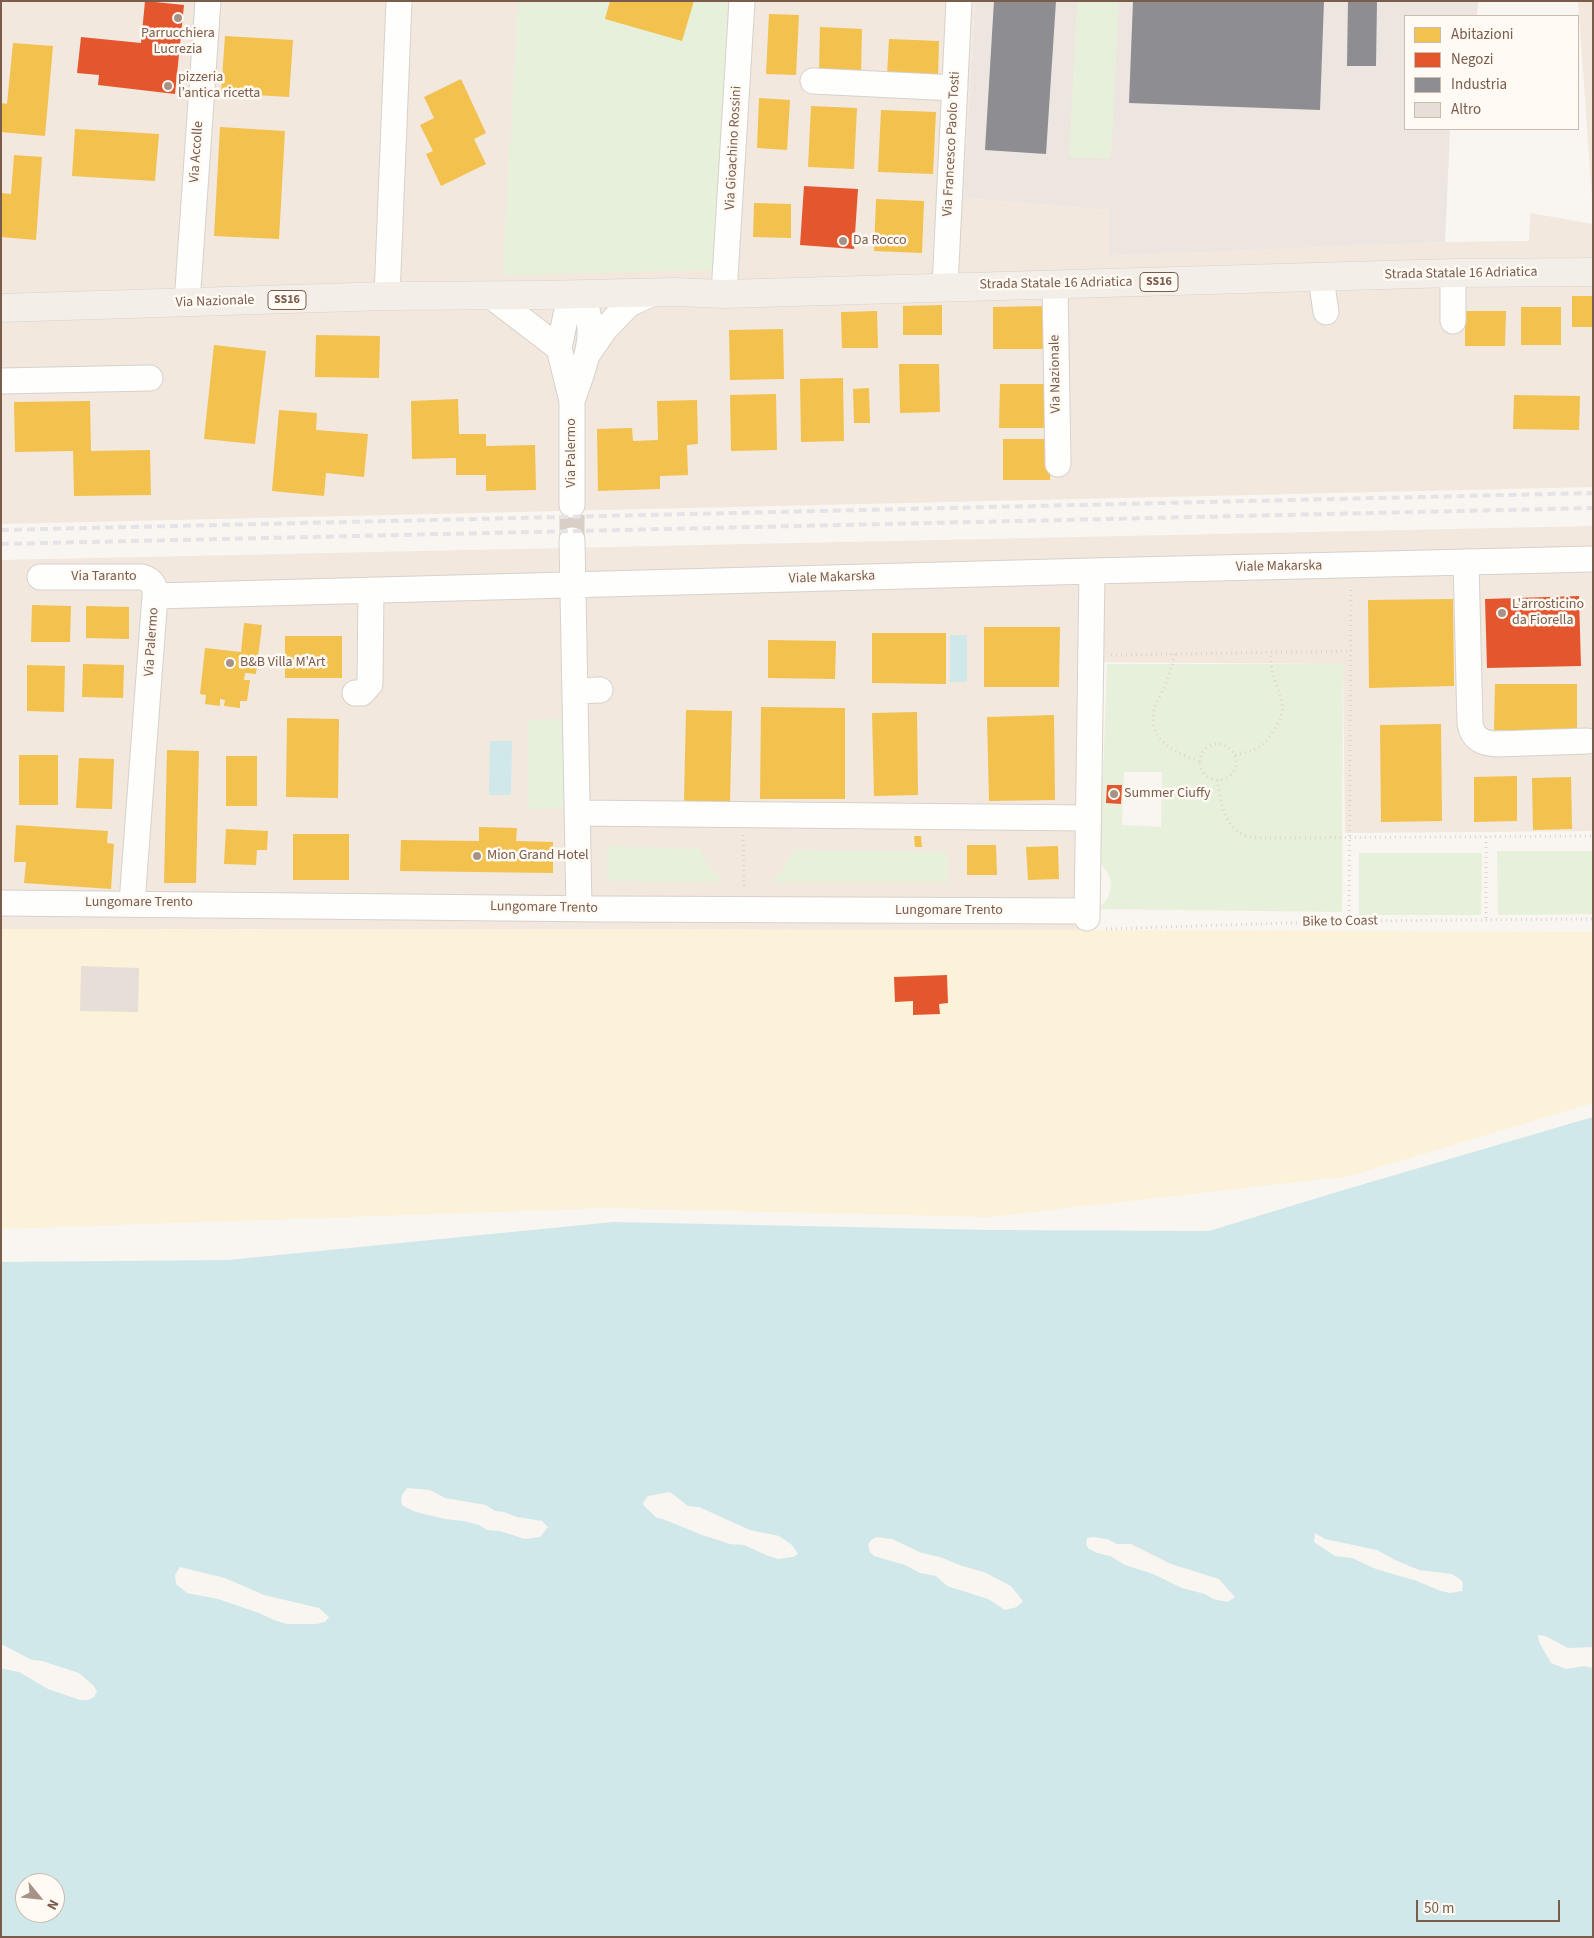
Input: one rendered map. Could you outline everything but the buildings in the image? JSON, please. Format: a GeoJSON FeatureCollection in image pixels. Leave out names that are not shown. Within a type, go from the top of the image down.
{"type":"FeatureCollection","features":[{"type":"Feature","properties":{"kind":"main road","name":"Strada Statale 16 Adriatica"},"geometry":{"type":"LineString","coordinates":[[579,294],[656,292],[724,294],[945,286],[1321,278],[1453,273],[1593,272]]}},
{"type":"Feature","properties":{"kind":"main road","name":"Via Nazionale"},"geometry":{"type":"LineString","coordinates":[[1,308],[187,304],[387,296],[579,294]]}},
{"type":"Feature","properties":{"kind":"street","name":"Via Accolle"},"geometry":{"type":"LineString","coordinates":[[187,304],[208,1]]}},
{"type":"Feature","properties":{"kind":"street","name":"Via Gioachino Rossini"},"geometry":{"type":"LineString","coordinates":[[724,294],[742,1]]}},
{"type":"Feature","properties":{"kind":"street","name":"Via Francesco Paolo Tosti"},"geometry":{"type":"LineString","coordinates":[[945,286],[959,1]]}},
{"type":"Feature","properties":{"kind":"street"},"geometry":{"type":"LineString","coordinates":[[387,296],[398,5]]}},
{"type":"Feature","properties":{"kind":"street"},"geometry":{"type":"LineString","coordinates":[[813,81],[955,88]]}},
{"type":"Feature","properties":{"kind":"street"},"geometry":{"type":"LineString","coordinates":[[1453,273],[1454,321]]}},
{"type":"Feature","properties":{"kind":"street"},"geometry":{"type":"LineString","coordinates":[[1321,278],[1326,312]]}},
{"type":"Feature","properties":{"kind":"street","name":"Via Nazionale"},"geometry":{"type":"LineString","coordinates":[[1054,284],[1058,464]]}},
{"type":"Feature","properties":{"kind":"street","name":"Via Palermo"},"geometry":{"type":"LineString","coordinates":[[572,401],[589,352],[605,329],[629,304],[656,292]]}},
{"type":"Feature","properties":{"kind":"street","name":"Via Palermo"},"geometry":{"type":"LineString","coordinates":[[572,505],[572,401],[559,348],[567,310],[579,294],[586,303],[589,316],[589,352]]}},
{"type":"Feature","properties":{"kind":"street"},"geometry":{"type":"LineString","coordinates":[[491,296],[559,348]]}},
{"type":"Feature","properties":{"kind":"street"},"geometry":{"type":"LineString","coordinates":[[1,381],[150,378]]}},
{"type":"Feature","properties":{"kind":"street"},"geometry":{"type":"LineString","coordinates":[[572,540],[579,908]]}},
{"type":"Feature","properties":{"kind":"street","name":"Viale Makarska"},"geometry":{"type":"LineString","coordinates":[[572,584],[1092,570],[1593,560]]}},
{"type":"Feature","properties":{"kind":"street"},"geometry":{"type":"LineString","coordinates":[[1466,562],[1470,724],[1474,736],[1481,742],[1496,744],[1587,741]]}},
{"type":"Feature","properties":{"kind":"street"},"geometry":{"type":"LineString","coordinates":[[1090,920],[1088,818],[1092,570]]}},
{"type":"Feature","properties":{"kind":"street","name":"Via Taranto"},"geometry":{"type":"LineString","coordinates":[[40,577],[142,576],[151,581],[155,588],[155,596]]}},
{"type":"Feature","properties":{"kind":"street","name":"Via Palermo"},"geometry":{"type":"LineString","coordinates":[[132,903],[155,596],[572,584]]}},
{"type":"Feature","properties":{"kind":"street"},"geometry":{"type":"LineString","coordinates":[[355,693],[362,693],[370,684],[371,590]]}},
{"type":"Feature","properties":{"kind":"street"},"geometry":{"type":"LineString","coordinates":[[575,691],[600,690]]}},
{"type":"Feature","properties":{"kind":"street"},"geometry":{"type":"LineString","coordinates":[[577,813],[1088,818]]}},
{"type":"Feature","properties":{"kind":"street","name":"Lungomare Trento"},"geometry":{"type":"LineString","coordinates":[[1,903],[579,908],[1090,920]]}},
{"type":"Feature","properties":{"kind":"path"},"geometry":{"type":"LineString","coordinates":[[1349,921],[1351,565]]}},
{"type":"Feature","properties":{"kind":"path"},"geometry":{"type":"LineString","coordinates":[[1090,655],[1350,651]]}},
{"type":"Feature","properties":{"kind":"path"},"geometry":{"type":"LineString","coordinates":[[1235,755],[1253,751],[1266,742],[1277,727],[1283,712],[1281,692],[1272,671],[1270,652]]}},
{"type":"Feature","properties":{"kind":"path"},"geometry":{"type":"LineString","coordinates":[[1175,654],[1171,671],[1154,709],[1153,722],[1157,736],[1170,749],[1201,762]]}},
{"type":"Feature","properties":{"kind":"path"},"geometry":{"type":"LineString","coordinates":[[1215,744],[1227,746],[1235,755],[1236,766],[1229,776],[1218,780],[1208,776],[1201,768],[1201,762],[1204,751],[1215,744]]}},
{"type":"Feature","properties":{"kind":"path"},"geometry":{"type":"LineString","coordinates":[[1218,780],[1221,803],[1229,823],[1245,835],[1268,838],[1593,836]]}},
{"type":"Feature","properties":{"kind":"path"},"geometry":{"type":"LineString","coordinates":[[743,830],[744,887]]}},
{"type":"Feature","properties":{"kind":"path"},"geometry":{"type":"LineString","coordinates":[[1486,837],[1486,920]]}},
{"type":"Feature","properties":{"kind":"path","name":"Bike to Coast"},"geometry":{"type":"LineString","coordinates":[[1090,920],[1593,920]]}},
{"type":"Feature","properties":{"kind":"shaded area"},"geometry":{"type":"Polygon","coordinates":[[[1,1],[975,1],[963,198],[1109,210],[1109,256],[1445,242],[1529,241],[1530,213],[1593,224],[1593,487],[1,524],[1,1]]]}},
{"type":"Feature","properties":{"kind":"shaded area"},"geometry":{"type":"Polygon","coordinates":[[[975,1],[1478,1],[1477,15],[1404,15],[1404,130],[1450,130],[1445,242],[1109,256],[1109,210],[963,198],[975,1]]]}},
{"type":"Feature","properties":{"kind":"shaded area"},"geometry":{"type":"Polygon","coordinates":[[[1578,1],[1593,1],[1593,213],[1579,15],[1578,1]]]}},
{"type":"Feature","properties":{"kind":"shaded area"},"geometry":{"type":"Polygon","coordinates":[[[1593,526],[1593,831],[1345,833],[1343,664],[1086,662],[1088,930],[1,929],[1,560],[1593,526]]]}},
{"type":"Feature","properties":{"kind":"green space"},"geometry":{"type":"Polygon","coordinates":[[[518,1],[727,1],[717,270],[503,275],[518,1]]]}},
{"type":"Feature","properties":{"kind":"green space"},"geometry":{"type":"Polygon","coordinates":[[[1077,1],[1119,1],[1111,159],[1069,157],[1077,1]]]}},
{"type":"Feature","properties":{"kind":"green space"},"geometry":{"type":"Polygon","coordinates":[[[1107,664],[1343,664],[1342,912],[1098,909],[1105,902],[1111,885],[1100,857],[1107,664]],[[1124,772],[1122,825],[1161,827],[1162,772],[1124,772]]]}},
{"type":"Feature","properties":{"kind":"green space"},"geometry":{"type":"Polygon","coordinates":[[[567,719],[567,808],[528,809],[528,720],[567,719]]]}},
{"type":"Feature","properties":{"kind":"green space"},"geometry":{"type":"Polygon","coordinates":[[[607,846],[700,849],[707,865],[724,882],[607,881],[607,846]]]}},
{"type":"Feature","properties":{"kind":"green space"},"geometry":{"type":"Polygon","coordinates":[[[794,850],[947,852],[948,882],[771,882],[784,870],[794,850]]]}},
{"type":"Feature","properties":{"kind":"green space"},"geometry":{"type":"Polygon","coordinates":[[[1497,851],[1593,851],[1593,914],[1498,915],[1497,851]]]}},
{"type":"Feature","properties":{"kind":"green space"},"geometry":{"type":"Polygon","coordinates":[[[1359,853],[1482,853],[1481,915],[1359,915],[1359,853]]]}},
{"type":"Feature","properties":{"kind":"sand"},"geometry":{"type":"Polygon","coordinates":[[[1,929],[1593,932],[1593,1103],[1350,1176],[988,1217],[608,1208],[1,1229],[1,929]]]}},
{"type":"Feature","properties":{"kind":"water"},"geometry":{"type":"Polygon","coordinates":[[[950,635],[967,635],[967,682],[950,682],[950,635]]]}},
{"type":"Feature","properties":{"kind":"water"},"geometry":{"type":"Polygon","coordinates":[[[490,741],[512,741],[511,795],[489,795],[490,741]]]}},
{"type":"Feature","properties":{"kind":"water"},"geometry":{"type":"Polygon","coordinates":[[[1593,1117],[1593,1937],[1,1937],[1,1262],[228,1260],[613,1222],[991,1230],[1209,1231],[1593,1117]]]}},
{"type":"Feature","properties":{"kind":"pier"},"geometry":{"type":"Polygon","coordinates":[[[407,1488],[430,1490],[445,1498],[486,1505],[495,1511],[542,1521],[548,1527],[540,1537],[525,1539],[500,1531],[487,1530],[479,1525],[464,1521],[445,1519],[416,1512],[403,1506],[401,1502],[402,1495],[407,1488]]]}},
{"type":"Feature","properties":{"kind":"pier"},"geometry":{"type":"Polygon","coordinates":[[[670,1492],[688,1506],[699,1507],[750,1530],[779,1536],[792,1545],[798,1554],[793,1557],[778,1559],[744,1545],[730,1544],[657,1518],[644,1506],[643,1503],[648,1496],[670,1492]]]}},
{"type":"Feature","properties":{"kind":"pier"},"geometry":{"type":"Polygon","coordinates":[[[1315,1533],[1325,1539],[1377,1550],[1419,1570],[1452,1574],[1461,1580],[1463,1584],[1462,1591],[1450,1593],[1441,1591],[1417,1581],[1376,1569],[1352,1558],[1335,1556],[1314,1542],[1315,1533]]]}},
{"type":"Feature","properties":{"kind":"pier"},"geometry":{"type":"Polygon","coordinates":[[[877,1537],[892,1539],[922,1553],[984,1572],[1011,1586],[1023,1601],[1017,1607],[1005,1610],[988,1599],[947,1586],[936,1576],[920,1573],[905,1565],[874,1556],[870,1552],[868,1545],[871,1540],[877,1537]]]}},
{"type":"Feature","properties":{"kind":"pier"},"geometry":{"type":"Polygon","coordinates":[[[1087,1538],[1107,1539],[1117,1544],[1131,1544],[1171,1564],[1219,1579],[1235,1597],[1228,1602],[1213,1599],[1205,1594],[1182,1588],[1153,1574],[1125,1565],[1110,1556],[1097,1553],[1088,1548],[1086,1544],[1087,1538]]]}},
{"type":"Feature","properties":{"kind":"pier"},"geometry":{"type":"Polygon","coordinates":[[[180,1567],[225,1578],[264,1595],[319,1608],[329,1617],[325,1622],[316,1624],[287,1624],[218,1599],[187,1593],[176,1584],[175,1575],[180,1567]]]}},
{"type":"Feature","properties":{"kind":"pier"},"geometry":{"type":"Polygon","coordinates":[[[1538,1635],[1545,1636],[1568,1648],[1593,1647],[1593,1668],[1585,1666],[1566,1669],[1551,1663],[1539,1642],[1538,1635]]]}},
{"type":"Feature","properties":{"kind":"pier"},"geometry":{"type":"Polygon","coordinates":[[[1,1644],[32,1660],[42,1661],[79,1673],[97,1691],[94,1697],[88,1700],[80,1700],[48,1689],[19,1672],[1,1668],[1,1644]]]}},
{"type":"Feature","properties":{"kind":"tunnel"},"geometry":{"type":"LineString","coordinates":[[572,505],[572,540]]}},
{"type":"Feature","properties":{"kind":"railway"},"geometry":{"type":"LineString","coordinates":[[1,530],[1593,493]]}},
{"type":"Feature","properties":{"kind":"railway"},"geometry":{"type":"LineString","coordinates":[[1,544],[1593,508]]}},
{"type":"Feature","properties":{"kind":"place","name":"Parrucchiera Lucrezia"},"geometry":{"type":"Point","coordinates":[178,18]}},
{"type":"Feature","properties":{"kind":"place","name":"pizzeria l’antica ricetta"},"geometry":{"type":"Point","coordinates":[168,86]}},
{"type":"Feature","properties":{"kind":"place","name":"Da Rocco"},"geometry":{"type":"Point","coordinates":[843,241]}},
{"type":"Feature","properties":{"kind":"place","name":"L'arrosticino da Fiorella"},"geometry":{"type":"Point","coordinates":[1502,613]}},
{"type":"Feature","properties":{"kind":"place","name":"B&B Villa M'Art"},"geometry":{"type":"Point","coordinates":[230,663]}},
{"type":"Feature","properties":{"kind":"place","name":"Summer Ciuffy"},"geometry":{"type":"Point","coordinates":[1114,794]}},
{"type":"Feature","properties":{"kind":"place","name":"Mion Grand Hotel"},"geometry":{"type":"Point","coordinates":[477,856]}}]}
